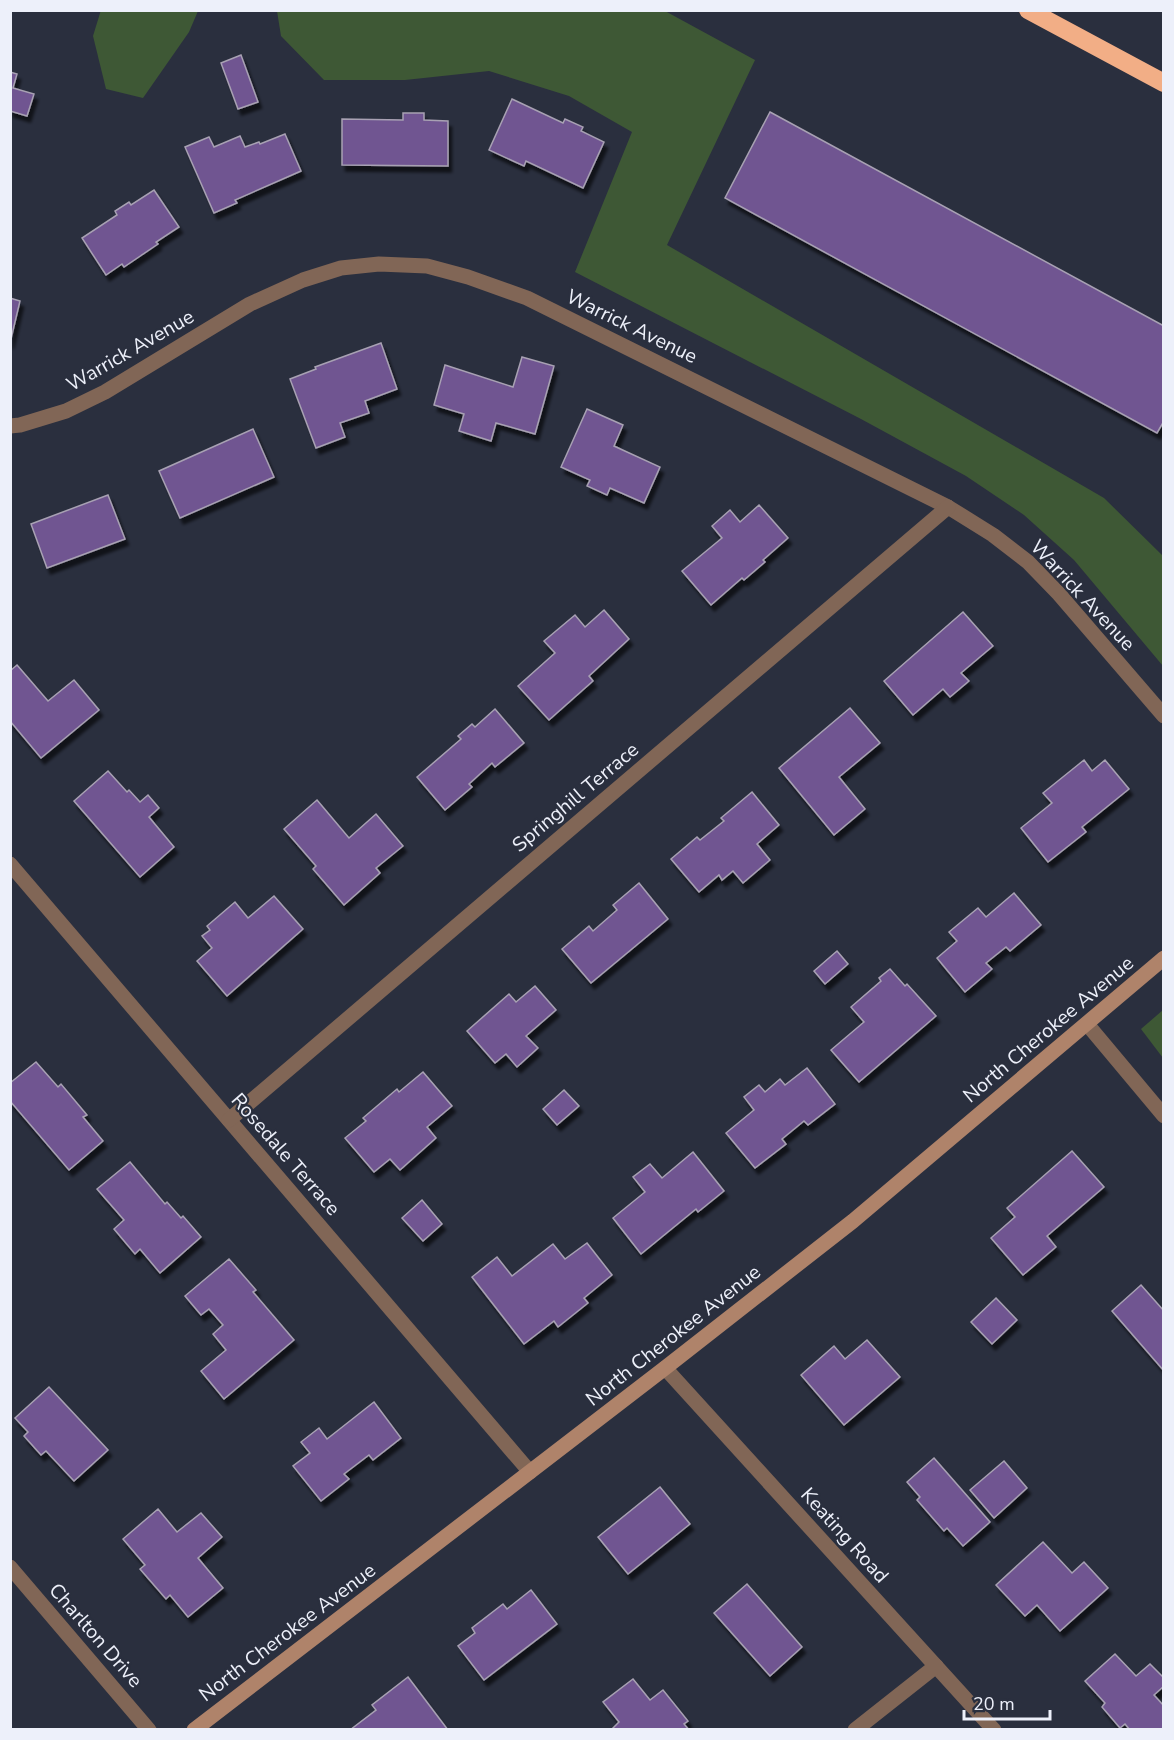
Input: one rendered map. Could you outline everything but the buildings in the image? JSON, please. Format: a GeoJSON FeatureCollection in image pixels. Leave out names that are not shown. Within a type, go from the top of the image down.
{"type":"FeatureCollection","features":[{"type":"Feature","properties":{"kind":"highway"},"geometry":{"type":"LineString","coordinates":[[1028,10],[1164,83]]}},
{"type":"Feature","properties":{"kind":"street","name":"Warrick Avenue"},"geometry":{"type":"LineString","coordinates":[[10,426],[66,411],[105,392],[250,304],[303,280],[341,268],[379,264],[427,266],[468,277],[527,298],[948,507],[993,535],[1028,562],[1059,594],[1164,716]]}},
{"type":"Feature","properties":{"kind":"street","name":"Springhill Terrace"},"geometry":{"type":"LineString","coordinates":[[229,1120],[948,507]]}},
{"type":"Feature","properties":{"kind":"street","name":"Rosedale Terrace"},"geometry":{"type":"LineString","coordinates":[[10,864],[530,1472]]}},
{"type":"Feature","properties":{"kind":"street","name":"North Cherokee Avenue"},"geometry":{"type":"LineString","coordinates":[[194,1730],[853,1221],[1164,958]]}},
{"type":"Feature","properties":{"kind":"street"},"geometry":{"type":"LineString","coordinates":[[1087,1024],[1164,1116]]}},
{"type":"Feature","properties":{"kind":"street","name":"Keating Road"},"geometry":{"type":"LineString","coordinates":[[665,1368],[994,1730]]}},
{"type":"Feature","properties":{"kind":"street","name":"Charlton Drive"},"geometry":{"type":"LineString","coordinates":[[10,1568],[149,1730]]}},
{"type":"Feature","properties":{"kind":"street"},"geometry":{"type":"LineString","coordinates":[[855,1730],[936,1666]]}},
{"type":"Feature","properties":{"kind":"green space"},"geometry":{"type":"Polygon","coordinates":[[[101,10],[198,10],[189,32],[143,98],[106,89],[93,36],[101,10]]]}},
{"type":"Feature","properties":{"kind":"green space"},"geometry":{"type":"Polygon","coordinates":[[[277,11],[665,11],[755,60],[667,245],[1104,498],[1163,556],[1163,666],[1074,560],[1024,515],[966,476],[861,419],[575,272],[632,132],[569,96],[489,71],[405,80],[324,80],[281,36],[277,11]]]}},
{"type":"Feature","properties":{"kind":"green space"},"geometry":{"type":"Polygon","coordinates":[[[1163,1010],[1163,1058],[1141,1029],[1163,1010]]]}}]}
